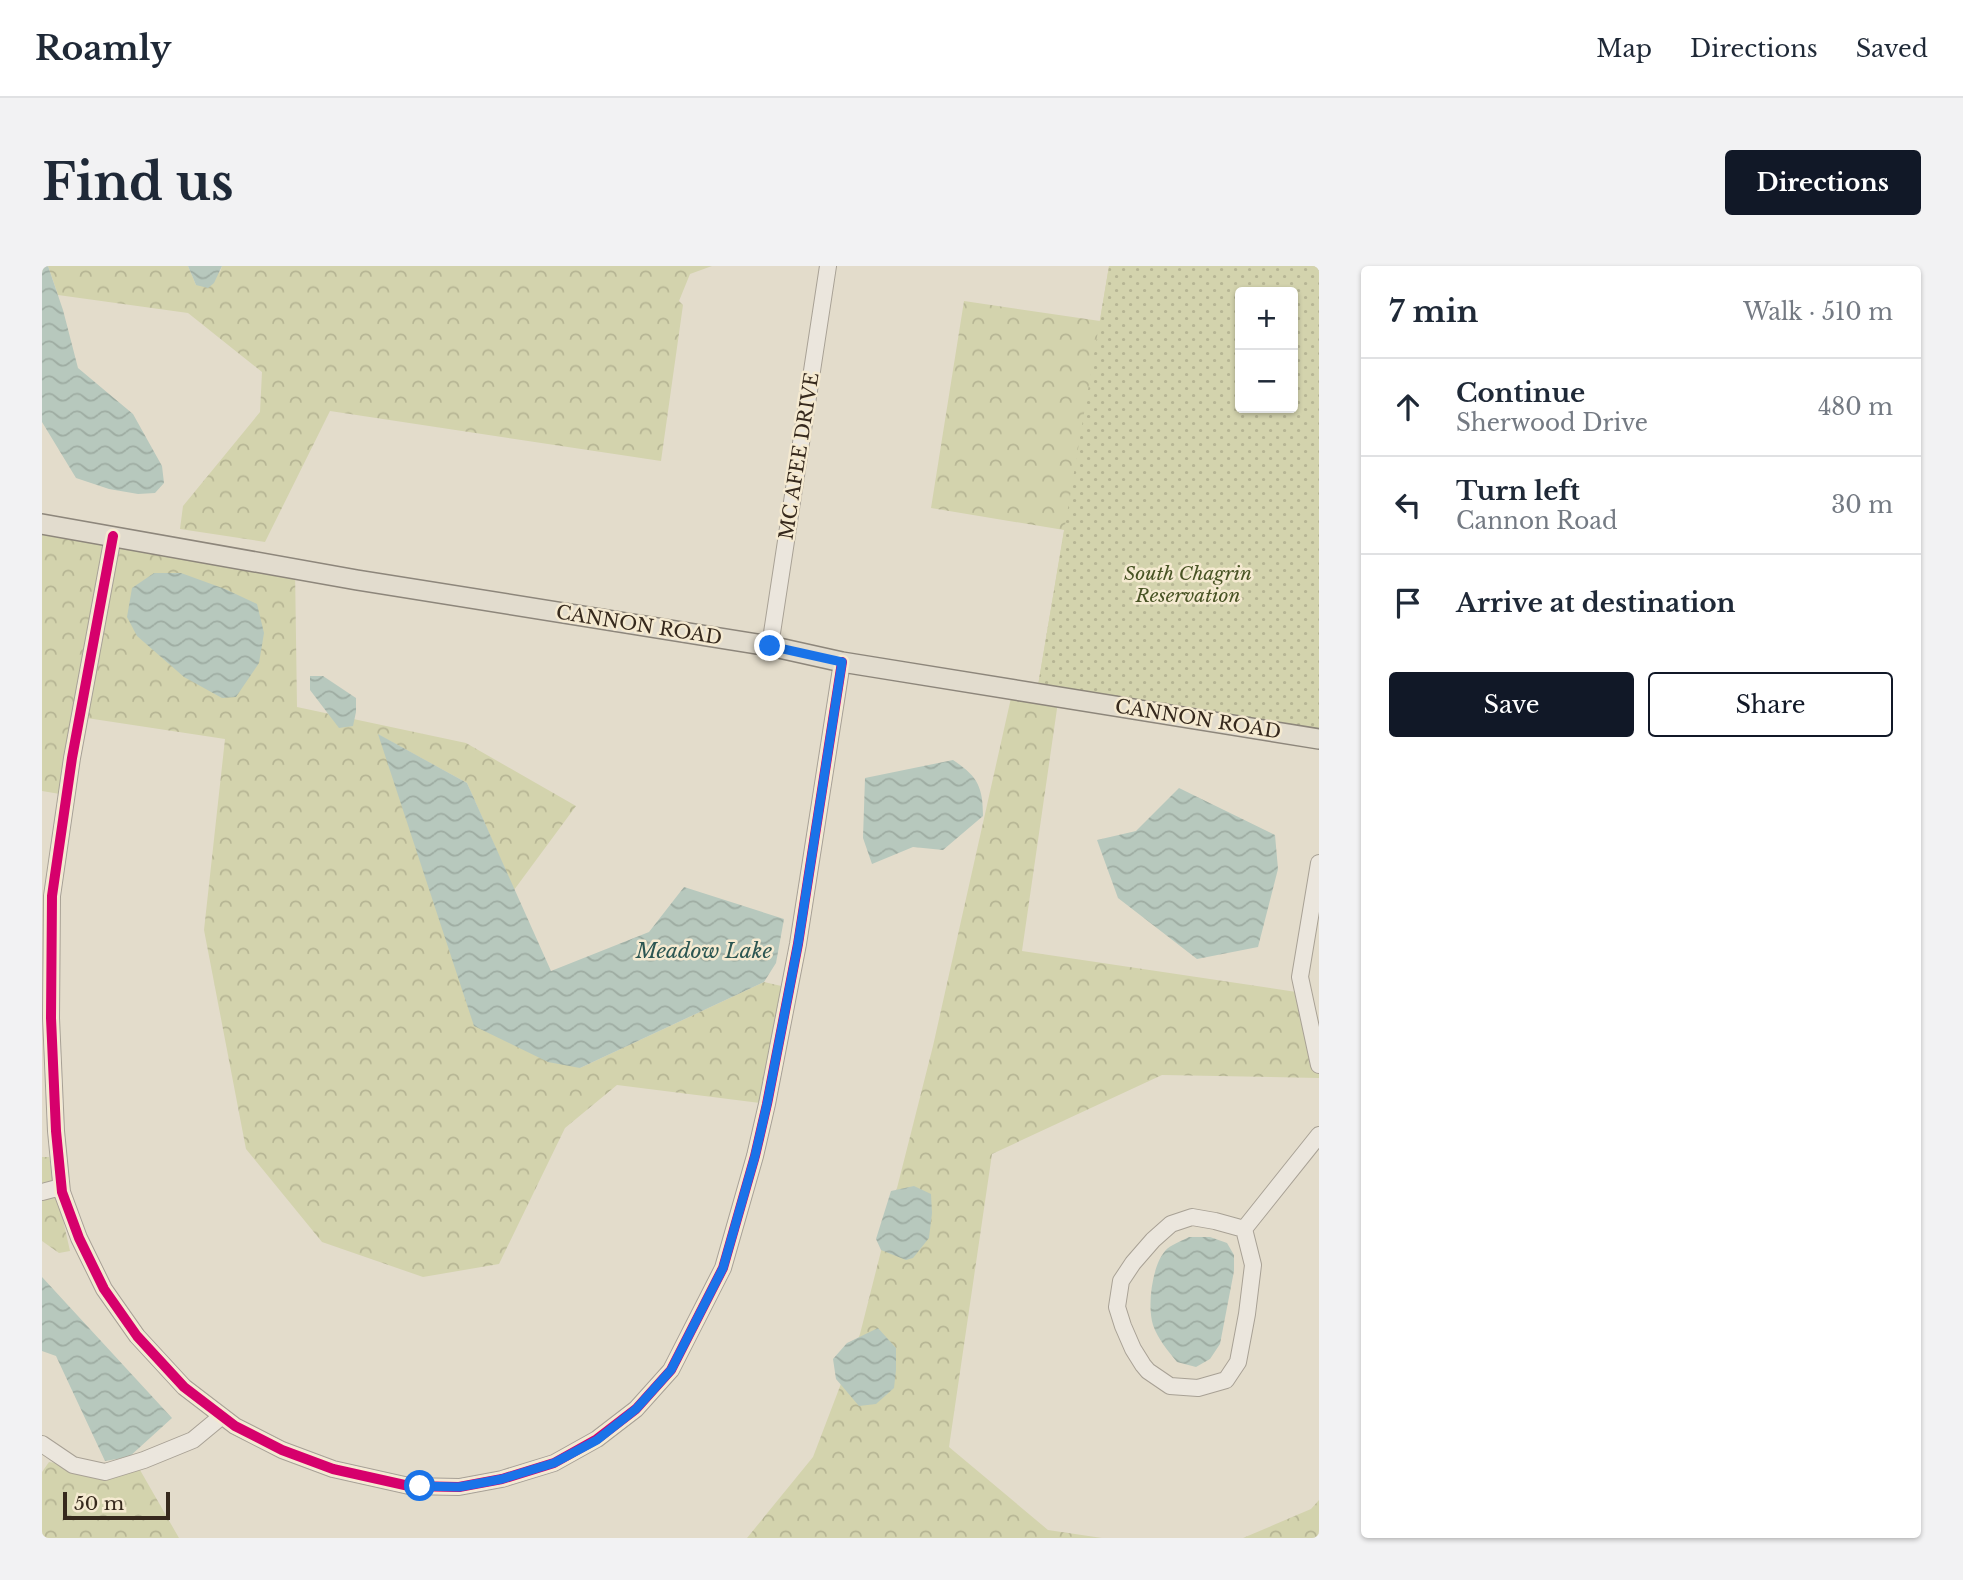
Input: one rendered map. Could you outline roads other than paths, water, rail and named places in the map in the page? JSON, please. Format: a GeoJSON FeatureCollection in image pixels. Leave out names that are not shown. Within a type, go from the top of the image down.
{"type":"FeatureCollection","features":[{"type":"Feature","properties":{"kind":"main road","name":"CANNON ROAD"},"geometry":{"type":"LineString","coordinates":[[42,524],[370,582],[770,646],[842,662],[1319,739]]}},
{"type":"Feature","properties":{"kind":"street","name":"MC AFEE DRIVE"},"geometry":{"type":"LineString","coordinates":[[770,646],[828,266]]}},
{"type":"Feature","properties":{"kind":"street"},"geometry":{"type":"LineString","coordinates":[[113,536],[72,758],[52,896],[51,1018],[61,1187],[79,1238],[104,1289],[137,1336],[184,1387],[235,1426],[282,1450],[333,1469],[409,1486],[459,1487],[502,1479],[554,1463],[597,1440],[636,1409],[671,1370],[723,1268],[755,1156],[798,944],[842,662]]}},
{"type":"Feature","properties":{"kind":"street"},"geometry":{"type":"LineString","coordinates":[[1319,863],[1300,977],[1319,1065]]}},
{"type":"Feature","properties":{"kind":"street"},"geometry":{"type":"LineString","coordinates":[[1244,1229],[1319,1135]]}},
{"type":"Feature","properties":{"kind":"street"},"geometry":{"type":"LineString","coordinates":[[42,1192],[61,1187]]}},
{"type":"Feature","properties":{"kind":"street"},"geometry":{"type":"LineString","coordinates":[[1192,1217],[1244,1229],[1253,1265],[1238,1362],[1226,1380],[1198,1388],[1170,1386],[1148,1371],[1133,1349],[1117,1307],[1121,1281],[1153,1240],[1171,1224],[1192,1217]]}},
{"type":"Feature","properties":{"kind":"street"},"geometry":{"type":"LineString","coordinates":[[42,1444],[73,1465],[105,1472],[193,1440],[222,1416]]}},
{"type":"Feature","properties":{"kind":"water"},"geometry":{"type":"Polygon","coordinates":[[[42,266],[48,266],[78,368],[133,414],[162,466],[164,483],[155,493],[138,494],[109,489],[76,478],[42,422],[42,266]]]}},
{"type":"Feature","properties":{"kind":"water"},"geometry":{"type":"Polygon","coordinates":[[[188,266],[222,266],[214,283],[208,288],[196,285],[188,266]]]}},
{"type":"Feature","properties":{"kind":"water"},"geometry":{"type":"Polygon","coordinates":[[[154,573],[181,573],[257,604],[264,633],[259,663],[236,697],[222,698],[184,677],[137,636],[127,617],[132,588],[154,573]]]}},
{"type":"Feature","properties":{"kind":"water"},"geometry":{"type":"Polygon","coordinates":[[[310,676],[323,676],[356,698],[353,726],[339,728],[310,690],[310,676]]]}},
{"type":"Feature","properties":{"kind":"water","name":"Meadow Lake"},"geometry":{"type":"Polygon","coordinates":[[[378,734],[467,783],[551,971],[649,932],[684,887],[784,919],[776,963],[764,982],[580,1068],[548,1062],[474,1026],[378,734]]]}},
{"type":"Feature","properties":{"kind":"water"},"geometry":{"type":"Polygon","coordinates":[[[953,760],[968,771],[977,783],[982,797],[983,816],[943,850],[913,847],[872,864],[863,838],[865,778],[953,760]]]}},
{"type":"Feature","properties":{"kind":"water"},"geometry":{"type":"Polygon","coordinates":[[[1179,788],[1275,835],[1278,869],[1258,947],[1197,959],[1118,898],[1097,840],[1136,831],[1179,788]]]}},
{"type":"Feature","properties":{"kind":"water"},"geometry":{"type":"Polygon","coordinates":[[[914,1186],[931,1194],[932,1213],[929,1238],[913,1258],[906,1260],[881,1250],[876,1239],[891,1191],[914,1186]]]}},
{"type":"Feature","properties":{"kind":"water"},"geometry":{"type":"Polygon","coordinates":[[[1189,1237],[1210,1237],[1227,1243],[1234,1255],[1234,1271],[1220,1344],[1210,1359],[1196,1367],[1177,1362],[1158,1335],[1151,1317],[1152,1286],[1157,1266],[1165,1251],[1189,1237]]]}},
{"type":"Feature","properties":{"kind":"water"},"geometry":{"type":"Polygon","coordinates":[[[42,1277],[172,1418],[129,1457],[105,1461],[56,1356],[42,1351],[42,1277]]]}},
{"type":"Feature","properties":{"kind":"water"},"geometry":{"type":"Polygon","coordinates":[[[878,1328],[896,1348],[894,1388],[876,1404],[859,1406],[836,1379],[833,1359],[847,1343],[878,1328]]]}},
{"type":"Feature","properties":{"kind":"park label","name":"South Chagrin Reservation"},"geometry":{"type":"Point","coordinates":[1188,584]}}]}
